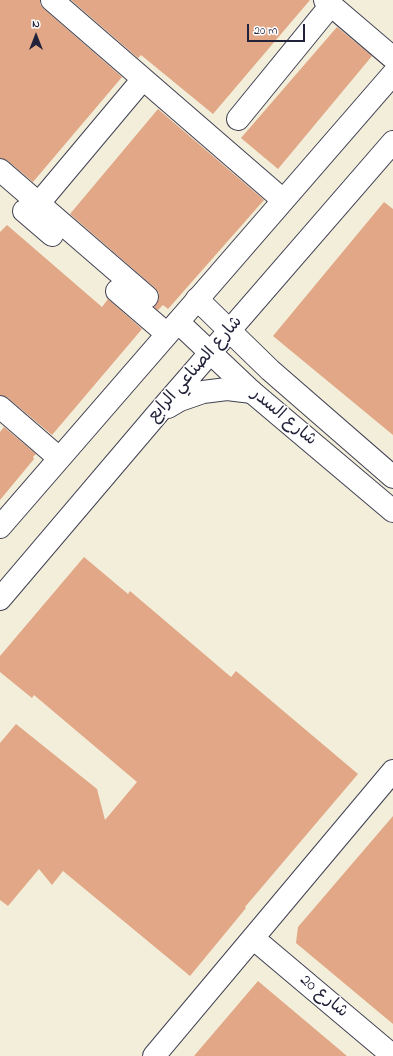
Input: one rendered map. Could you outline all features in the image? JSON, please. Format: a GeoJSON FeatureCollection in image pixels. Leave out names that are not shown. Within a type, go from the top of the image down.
{"type":"FeatureCollection","features":[{"type":"Feature","properties":{"kind":"main road"},"geometry":{"type":"LineString","coordinates":[[52,0],[283,200]]}},
{"type":"Feature","properties":{"kind":"main road"},"geometry":{"type":"LineString","coordinates":[[238,119],[328,2],[393,58]]}},
{"type":"Feature","properties":{"kind":"main road"},"geometry":{"type":"LineString","coordinates":[[0,527],[393,74]]}},
{"type":"Feature","properties":{"kind":"main road"},"geometry":{"type":"LineString","coordinates":[[31,207],[144,79]]}},
{"type":"Feature","properties":{"kind":"main road","name":"شارع الصناعي الرابع"},"geometry":{"type":"LineString","coordinates":[[0,599],[158,412],[393,142]]}},
{"type":"Feature","properties":{"kind":"main road"},"geometry":{"type":"LineString","coordinates":[[0,170],[31,207],[147,296]]}},
{"type":"Feature","properties":{"kind":"main road","name":"شارع السدر"},"geometry":{"type":"LineString","coordinates":[[31,207],[172,328],[210,353],[252,392],[393,511]]}},
{"type":"Feature","properties":{"kind":"main road","name":"شارع السدر"},"geometry":{"type":"LineString","coordinates":[[197,299],[270,370],[393,477]]}},
{"type":"Feature","properties":{"kind":"main road"},"geometry":{"type":"LineString","coordinates":[[158,412],[180,400],[203,392],[227,389],[252,392]]}},
{"type":"Feature","properties":{"kind":"main road"},"geometry":{"type":"LineString","coordinates":[[0,407],[59,458]]}},
{"type":"Feature","properties":{"kind":"main road"},"geometry":{"type":"LineString","coordinates":[[154,1056],[253,938],[390,780]]}},
{"type":"Feature","properties":{"kind":"main road","name":"شارع 20"},"geometry":{"type":"LineString","coordinates":[[253,938],[393,1056]]}},
{"type":"Feature","properties":{"kind":"building"},"geometry":{"type":"Polygon","coordinates":[[[0,0],[40,0],[40,4],[44,9],[122,77],[33,182],[8,161],[0,158],[0,0]]]}},
{"type":"Feature","properties":{"kind":"building"},"geometry":{"type":"Polygon","coordinates":[[[71,0],[310,0],[213,114],[141,55],[138,58],[71,0]]]}},
{"type":"Feature","properties":{"kind":"building"},"geometry":{"type":"Polygon","coordinates":[[[337,27],[372,56],[278,169],[241,138],[337,27]]]}},
{"type":"Feature","properties":{"kind":"building"},"geometry":{"type":"Polygon","coordinates":[[[158,109],[264,200],[168,309],[163,305],[158,310],[154,307],[159,299],[159,293],[155,288],[70,214],[158,109]]]}},
{"type":"Feature","properties":{"kind":"building"},"geometry":{"type":"Polygon","coordinates":[[[384,202],[393,209],[393,435],[273,336],[384,202]]]}},
{"type":"Feature","properties":{"kind":"building"},"geometry":{"type":"Polygon","coordinates":[[[7,225],[102,307],[108,299],[142,329],[52,435],[8,398],[0,395],[0,232],[7,225]]]}},
{"type":"Feature","properties":{"kind":"building"},"geometry":{"type":"Polygon","coordinates":[[[4,427],[36,454],[33,457],[34,459],[0,500],[0,432],[4,427]]]}},
{"type":"Feature","properties":{"kind":"building"},"geometry":{"type":"Polygon","coordinates":[[[84,557],[128,594],[130,591],[231,677],[236,671],[358,774],[245,907],[246,908],[190,976],[63,871],[52,885],[39,869],[8,906],[0,900],[0,743],[16,724],[97,789],[105,820],[137,782],[34,695],[32,698],[0,672],[0,656],[84,557]]]}},
{"type":"Feature","properties":{"kind":"building"},"geometry":{"type":"Polygon","coordinates":[[[393,816],[393,1024],[296,943],[298,927],[393,816]]]}},
{"type":"Feature","properties":{"kind":"building"},"geometry":{"type":"Polygon","coordinates":[[[258,981],[347,1056],[194,1056],[258,981]]]}}]}
